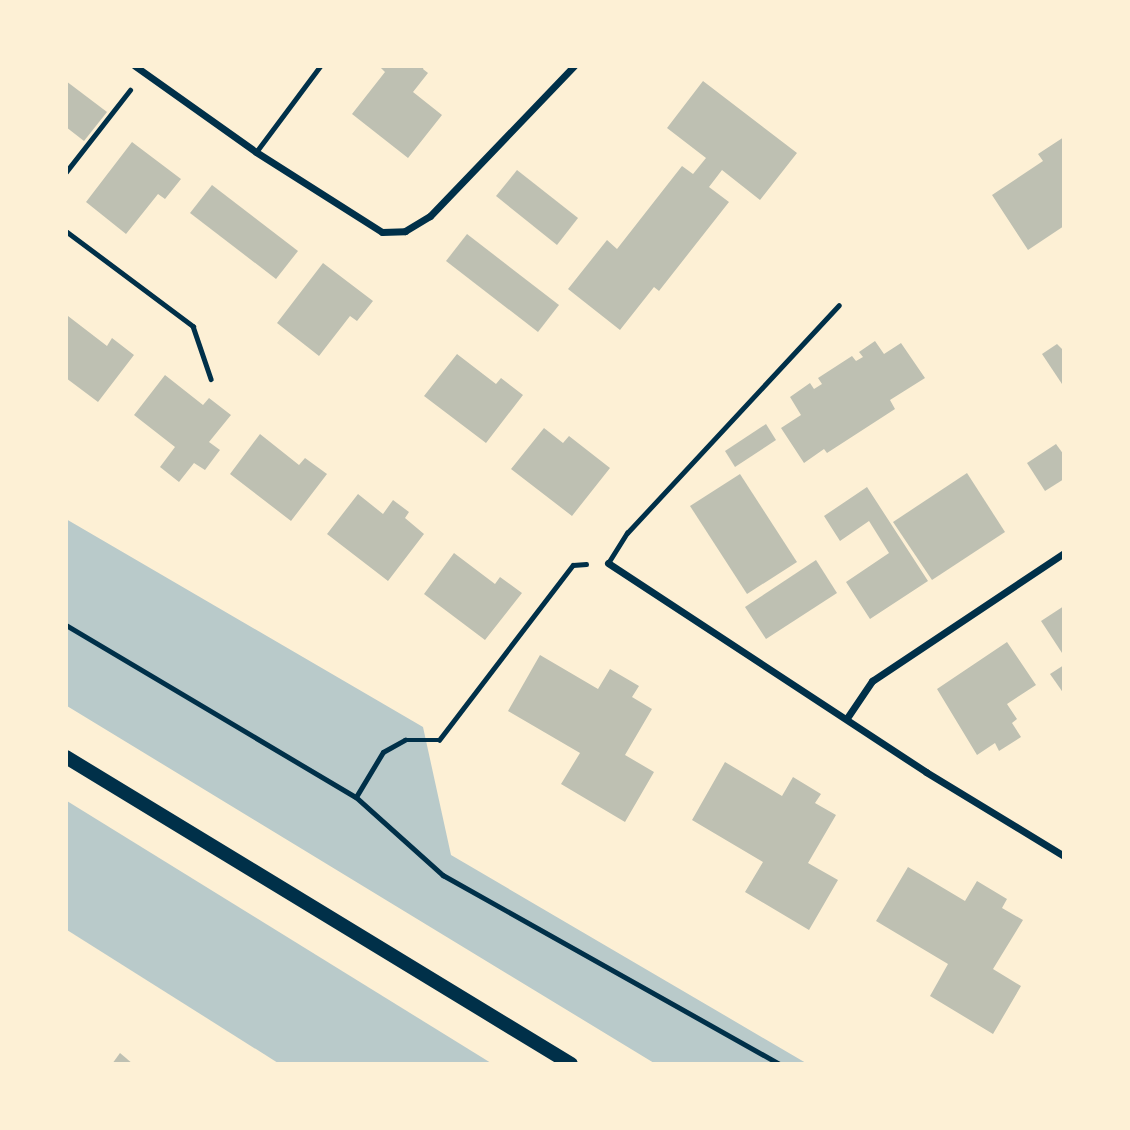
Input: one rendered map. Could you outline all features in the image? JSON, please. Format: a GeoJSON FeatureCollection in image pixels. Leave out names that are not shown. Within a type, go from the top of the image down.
{"type":"FeatureCollection","features":[{"type":"Feature","properties":{"kind":"main road"},"geometry":{"type":"LineString","coordinates":[[66,757],[571,1063]]}},
{"type":"Feature","properties":{"kind":"street"},"geometry":{"type":"LineString","coordinates":[[135,66],[256,152],[382,232],[405,230],[430,215],[574,66]]}},
{"type":"Feature","properties":{"kind":"street"},"geometry":{"type":"LineString","coordinates":[[847,718],[872,681],[1063,553]]}},
{"type":"Feature","properties":{"kind":"street"},"geometry":{"type":"LineString","coordinates":[[608,563],[1063,856]]}},
{"type":"Feature","properties":{"kind":"lane"},"geometry":{"type":"LineString","coordinates":[[256,152],[320,66]]}},
{"type":"Feature","properties":{"kind":"lane"},"geometry":{"type":"LineString","coordinates":[[608,563],[627,533],[839,306]]}},
{"type":"Feature","properties":{"kind":"path"},"geometry":{"type":"LineString","coordinates":[[66,172],[144,72]]}},
{"type":"Feature","properties":{"kind":"path"},"geometry":{"type":"LineString","coordinates":[[66,230],[193,326],[211,379]]}},
{"type":"Feature","properties":{"kind":"path"},"geometry":{"type":"LineString","coordinates":[[356,797],[383,752],[405,740],[439,740],[573,565],[608,563]]}},
{"type":"Feature","properties":{"kind":"path"},"geometry":{"type":"LineString","coordinates":[[66,625],[356,797],[443,875],[780,1063]]}},
{"type":"Feature","properties":{"kind":"shaded area"},"geometry":{"type":"Polygon","coordinates":[[[66,519],[423,727],[451,855],[806,1063],[654,1063],[67,706],[66,519]]]}},
{"type":"Feature","properties":{"kind":"shaded area"},"geometry":{"type":"Polygon","coordinates":[[[67,801],[491,1063],[278,1063],[67,930],[67,801]]]}},
{"type":"Feature","properties":{"kind":"building"},"geometry":{"type":"Polygon","coordinates":[[[379,66],[424,66],[423,69],[428,73],[413,92],[442,115],[408,158],[352,114],[385,72],[379,66]]]}},
{"type":"Feature","properties":{"kind":"building"},"geometry":{"type":"Polygon","coordinates":[[[66,81],[107,112],[84,141],[66,127],[66,81]]]}},
{"type":"Feature","properties":{"kind":"building"},"geometry":{"type":"Polygon","coordinates":[[[703,81],[797,153],[760,200],[722,170],[709,187],[729,202],[659,291],[654,287],[620,330],[568,289],[607,240],[617,249],[682,166],[693,174],[706,158],[667,128],[703,81]]]}},
{"type":"Feature","properties":{"kind":"building"},"geometry":{"type":"Polygon","coordinates":[[[1064,137],[1064,226],[1028,250],[992,195],[1043,161],[1038,154],[1064,137]]]}},
{"type":"Feature","properties":{"kind":"building"},"geometry":{"type":"Polygon","coordinates":[[[132,142],[181,179],[165,199],[158,194],[126,234],[86,202],[132,142]]]}},
{"type":"Feature","properties":{"kind":"building"},"geometry":{"type":"Polygon","coordinates":[[[517,170],[578,218],[557,245],[496,196],[517,170]]]}},
{"type":"Feature","properties":{"kind":"building"},"geometry":{"type":"Polygon","coordinates":[[[212,185],[298,251],[276,279],[190,213],[212,185]]]}},
{"type":"Feature","properties":{"kind":"building"},"geometry":{"type":"Polygon","coordinates":[[[467,234],[559,305],[538,332],[446,261],[467,234]]]}},
{"type":"Feature","properties":{"kind":"building"},"geometry":{"type":"Polygon","coordinates":[[[323,263],[373,301],[357,321],[350,316],[319,356],[277,323],[323,263]]]}},
{"type":"Feature","properties":{"kind":"building"},"geometry":{"type":"Polygon","coordinates":[[[68,316],[107,346],[112,338],[134,355],[98,402],[66,378],[68,316]]]}},
{"type":"Feature","properties":{"kind":"building"},"geometry":{"type":"Polygon","coordinates":[[[875,341],[884,354],[901,343],[925,378],[890,400],[895,409],[827,453],[824,449],[804,463],[781,428],[801,415],[790,397],[810,383],[814,389],[822,384],[818,378],[852,356],[856,361],[863,357],[859,352],[875,341]]]}},
{"type":"Feature","properties":{"kind":"building"},"geometry":{"type":"Polygon","coordinates":[[[1057,344],[1064,351],[1064,387],[1042,354],[1057,344]]]}},
{"type":"Feature","properties":{"kind":"building"},"geometry":{"type":"Polygon","coordinates":[[[457,354],[496,384],[501,378],[523,395],[486,443],[424,396],[457,354]]]}},
{"type":"Feature","properties":{"kind":"building"},"geometry":{"type":"Polygon","coordinates":[[[165,375],[203,405],[209,398],[231,415],[209,442],[220,450],[205,470],[194,463],[179,482],[160,467],[175,447],[134,415],[165,375]]]}},
{"type":"Feature","properties":{"kind":"building"},"geometry":{"type":"Polygon","coordinates":[[[766,424],[776,440],[735,467],[725,451],[766,424]]]}},
{"type":"Feature","properties":{"kind":"building"},"geometry":{"type":"Polygon","coordinates":[[[544,428],[563,443],[569,436],[610,468],[572,516],[511,469],[544,428]]]}},
{"type":"Feature","properties":{"kind":"building"},"geometry":{"type":"Polygon","coordinates":[[[260,434],[299,465],[305,458],[327,474],[291,521],[230,474],[260,434]]]}},
{"type":"Feature","properties":{"kind":"building"},"geometry":{"type":"Polygon","coordinates":[[[1056,444],[1064,455],[1064,479],[1045,491],[1027,463],[1056,444]]]}},
{"type":"Feature","properties":{"kind":"building"},"geometry":{"type":"Polygon","coordinates":[[[967,473],[1005,532],[932,580],[893,522],[967,473]]]}},
{"type":"Feature","properties":{"kind":"building"},"geometry":{"type":"Polygon","coordinates":[[[740,474],[797,562],[747,594],[690,506],[740,474]]]}},
{"type":"Feature","properties":{"kind":"building"},"geometry":{"type":"Polygon","coordinates":[[[867,487],[928,581],[870,619],[846,582],[889,553],[869,521],[840,541],[824,516],[867,487]]]}},
{"type":"Feature","properties":{"kind":"building"},"geometry":{"type":"Polygon","coordinates":[[[358,494],[383,514],[393,500],[409,512],[405,518],[424,534],[388,581],[327,534],[358,494]]]}},
{"type":"Feature","properties":{"kind":"building"},"geometry":{"type":"Polygon","coordinates":[[[454,553],[495,584],[500,577],[522,593],[485,640],[424,594],[454,553]]]}},
{"type":"Feature","properties":{"kind":"building"},"geometry":{"type":"Polygon","coordinates":[[[816,560],[837,593],[766,639],[745,607],[816,560]]]}},
{"type":"Feature","properties":{"kind":"building"},"geometry":{"type":"Polygon","coordinates":[[[1064,606],[1064,656],[1041,621],[1064,606]]]}},
{"type":"Feature","properties":{"kind":"building"},"geometry":{"type":"Polygon","coordinates":[[[1007,642],[1036,685],[1007,704],[1017,719],[1012,723],[1021,737],[999,751],[995,743],[977,755],[937,689],[1007,642]]]}},
{"type":"Feature","properties":{"kind":"building"},"geometry":{"type":"Polygon","coordinates":[[[540,655],[598,689],[610,669],[639,686],[632,697],[652,709],[625,755],[654,772],[625,822],[561,784],[580,753],[508,711],[540,655]]]}},
{"type":"Feature","properties":{"kind":"building"},"geometry":{"type":"Polygon","coordinates":[[[1064,665],[1064,694],[1050,674],[1064,665]]]}},
{"type":"Feature","properties":{"kind":"building"},"geometry":{"type":"Polygon","coordinates":[[[725,762],[782,796],[793,777],[821,794],[815,803],[836,815],[808,863],[838,880],[809,930],[745,892],[763,862],[692,820],[725,762]]]}},
{"type":"Feature","properties":{"kind":"building"},"geometry":{"type":"Polygon","coordinates":[[[908,867],[965,901],[977,881],[1007,899],[1002,908],[1023,920],[993,969],[1021,986],[993,1034],[930,996],[948,964],[876,921],[908,867]]]}},
{"type":"Feature","properties":{"kind":"building"},"geometry":{"type":"Polygon","coordinates":[[[120,1053],[133,1064],[112,1064],[120,1053]]]}}]}
